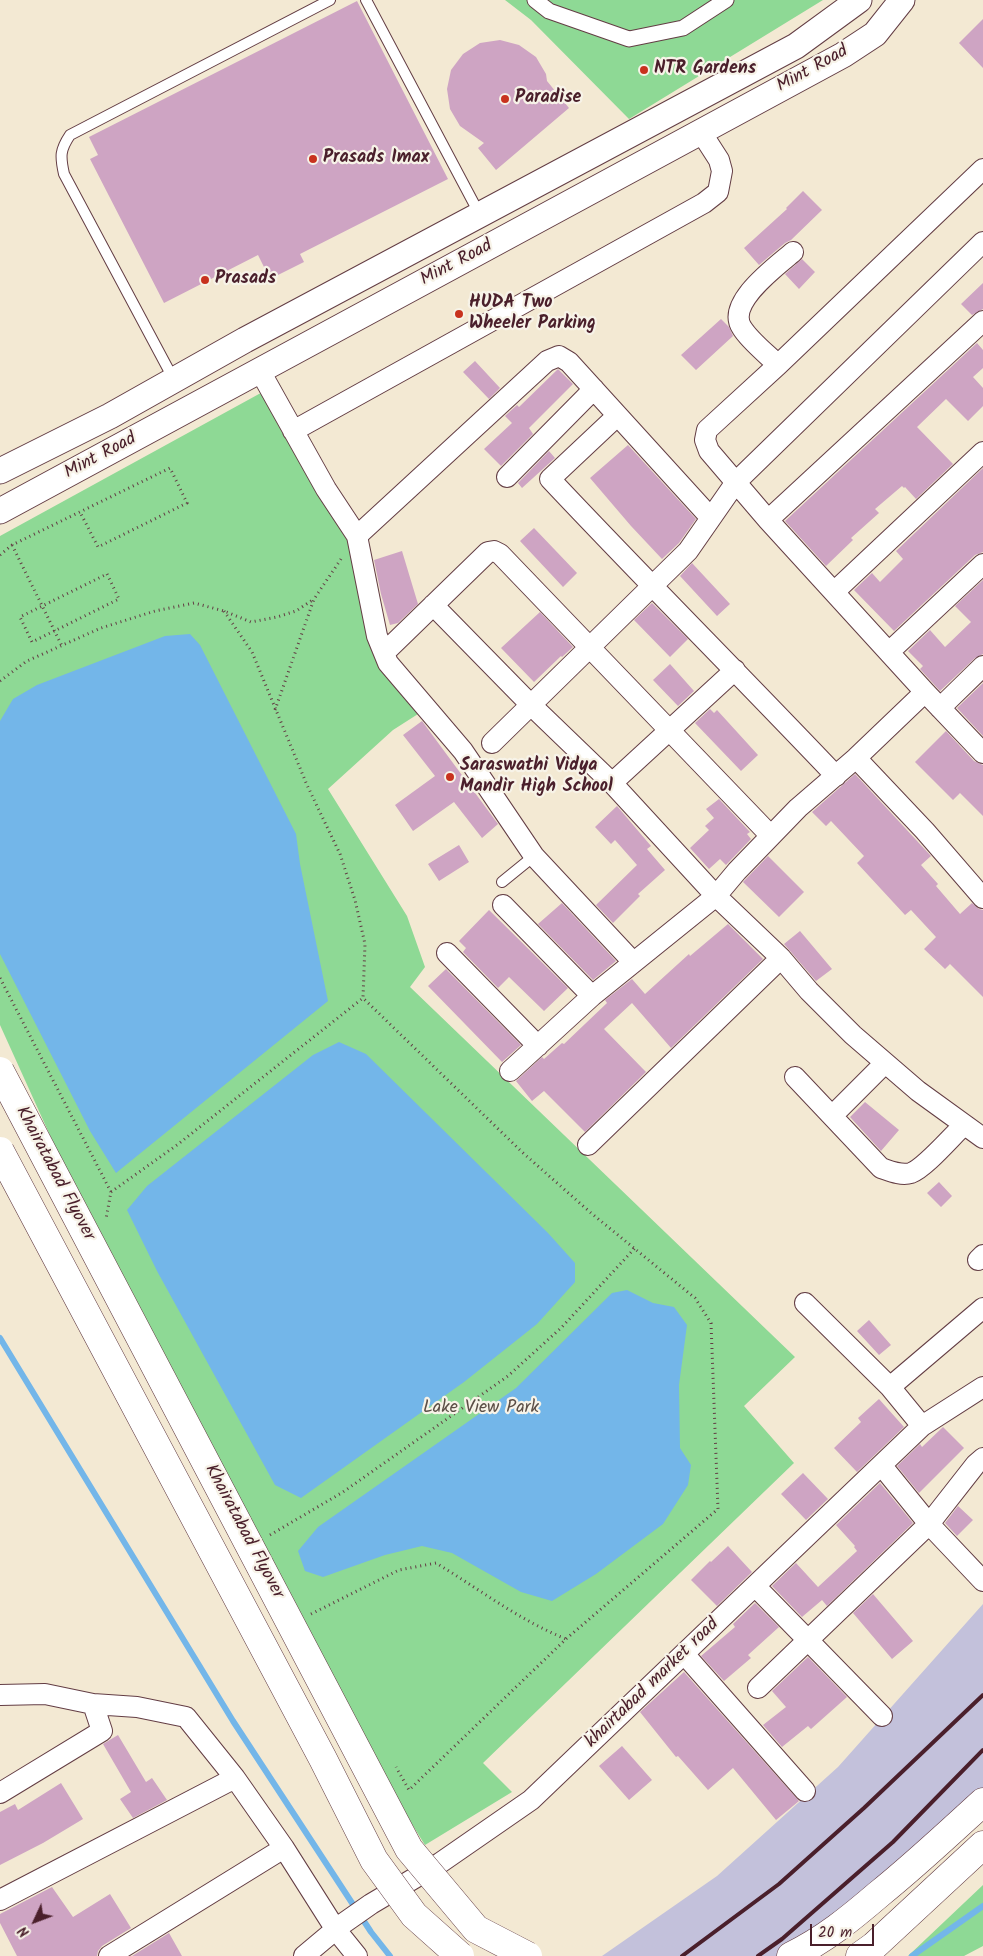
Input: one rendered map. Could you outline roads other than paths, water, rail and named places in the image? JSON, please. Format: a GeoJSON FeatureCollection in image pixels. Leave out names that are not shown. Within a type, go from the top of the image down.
{"type":"FeatureCollection","features":[{"type":"Feature","properties":{"kind":"main road","name":"Khairatabad Flyover"},"geometry":{"type":"LineString","coordinates":[[0,1072],[409,1849],[476,1929],[528,1956]]}},
{"type":"Feature","properties":{"kind":"main road","name":"Khairatabad Flyover"},"geometry":{"type":"LineString","coordinates":[[0,1151],[323,1759],[374,1860],[414,1915],[460,1956]]}},
{"type":"Feature","properties":{"kind":"main road"},"geometry":{"type":"LineString","coordinates":[[791,1956],[813,1946],[844,1924],[906,1872],[983,1802]]}},
{"type":"Feature","properties":{"kind":"main road"},"geometry":{"type":"LineString","coordinates":[[860,1956],[874,1946],[983,1845]]}},
{"type":"Feature","properties":{"kind":"street"},"geometry":{"type":"LineString","coordinates":[[535,0],[549,11],[629,39],[683,28],[726,0]]}},
{"type":"Feature","properties":{"kind":"street","name":"Mint Road"},"geometry":{"type":"LineString","coordinates":[[1,508],[260,371],[843,55],[875,34],[902,0]]}},
{"type":"Feature","properties":{"kind":"street","name":"Mint Road"},"geometry":{"type":"LineString","coordinates":[[0,471],[110,416],[796,46],[858,2]]}},
{"type":"Feature","properties":{"kind":"street"},"geometry":{"type":"LineString","coordinates":[[858,2],[875,34]]}},
{"type":"Feature","properties":{"kind":"street"},"geometry":{"type":"LineString","coordinates":[[293,431],[704,203],[718,192],[722,171],[702,132]]}},
{"type":"Feature","properties":{"kind":"street"},"geometry":{"type":"LineString","coordinates":[[983,169],[778,365],[706,430],[709,451],[768,520],[983,753]]}},
{"type":"Feature","properties":{"kind":"street"},"geometry":{"type":"LineString","coordinates":[[492,743],[688,551],[736,482],[983,242]]}},
{"type":"Feature","properties":{"kind":"street"},"geometry":{"type":"LineString","coordinates":[[778,365],[742,328],[738,315],[741,304],[759,282],[793,252]]}},
{"type":"Feature","properties":{"kind":"street"},"geometry":{"type":"LineString","coordinates":[[768,520],[983,321]]}},
{"type":"Feature","properties":{"kind":"street"},"geometry":{"type":"LineString","coordinates":[[357,536],[547,361],[559,356],[569,362],[710,517]]}},
{"type":"Feature","properties":{"kind":"street"},"geometry":{"type":"LineString","coordinates":[[260,371],[326,490],[357,536],[377,636],[388,663],[463,751],[534,856],[633,962]]}},
{"type":"Feature","properties":{"kind":"street"},"geometry":{"type":"LineString","coordinates":[[507,477],[594,389]]}},
{"type":"Feature","properties":{"kind":"street"},"geometry":{"type":"LineString","coordinates":[[617,416],[550,479],[651,587],[735,670],[836,776]]}},
{"type":"Feature","properties":{"kind":"street"},"geometry":{"type":"LineString","coordinates":[[834,592],[983,452]]}},
{"type":"Feature","properties":{"kind":"street"},"geometry":{"type":"LineString","coordinates":[[384,653],[488,552],[494,551],[500,554],[771,836]]}},
{"type":"Feature","properties":{"kind":"street"},"geometry":{"type":"LineString","coordinates":[[889,652],[983,564]]}},
{"type":"Feature","properties":{"kind":"street"},"geometry":{"type":"LineString","coordinates":[[434,606],[531,705],[612,783],[716,896],[781,958],[809,991],[853,1035],[918,1091],[983,1138]]}},
{"type":"Feature","properties":{"kind":"street"},"geometry":{"type":"LineString","coordinates":[[940,708],[983,666]]}},
{"type":"Feature","properties":{"kind":"street"},"geometry":{"type":"LineString","coordinates":[[612,783],[735,670]]}},
{"type":"Feature","properties":{"kind":"street"},"geometry":{"type":"LineString","coordinates":[[510,1072],[592,996],[716,896],[798,808],[856,758],[925,692]]}},
{"type":"Feature","properties":{"kind":"street"},"geometry":{"type":"LineString","coordinates":[[856,758],[925,831],[983,898]]}},
{"type":"Feature","properties":{"kind":"street"},"geometry":{"type":"LineString","coordinates":[[503,906],[592,996]]}},
{"type":"Feature","properties":{"kind":"street"},"geometry":{"type":"LineString","coordinates":[[447,953],[538,1046]]}},
{"type":"Feature","properties":{"kind":"street"},"geometry":{"type":"LineString","coordinates":[[588,1145],[781,958]]}},
{"type":"Feature","properties":{"kind":"street"},"geometry":{"type":"LineString","coordinates":[[832,1116],[886,1063]]}},
{"type":"Feature","properties":{"kind":"street"},"geometry":{"type":"LineString","coordinates":[[795,1077],[881,1168],[898,1174],[912,1173],[924,1165],[964,1125]]}},
{"type":"Feature","properties":{"kind":"street"},"geometry":{"type":"LineString","coordinates":[[805,1303],[890,1388],[922,1426]]}},
{"type":"Feature","properties":{"kind":"street"},"geometry":{"type":"LineString","coordinates":[[890,1388],[983,1308]]}},
{"type":"Feature","properties":{"kind":"street","name":"khairtabad market road"},"geometry":{"type":"LineString","coordinates":[[304,1956],[372,1904],[440,1863],[531,1800],[922,1426],[983,1387]]}},
{"type":"Feature","properties":{"kind":"street"},"geometry":{"type":"LineString","coordinates":[[758,1688],[929,1524],[976,1464],[983,1458]]}},
{"type":"Feature","properties":{"kind":"street"},"geometry":{"type":"LineString","coordinates":[[882,1466],[929,1524],[983,1581]]}},
{"type":"Feature","properties":{"kind":"street"},"geometry":{"type":"LineString","coordinates":[[755,1586],[882,1716]]}},
{"type":"Feature","properties":{"kind":"street"},"geometry":{"type":"LineString","coordinates":[[685,1654],[805,1791]]}},
{"type":"Feature","properties":{"kind":"street"},"geometry":{"type":"LineString","coordinates":[[0,1695],[45,1694],[93,1704],[137,1707],[186,1717],[235,1778],[357,1956]]}},
{"type":"Feature","properties":{"kind":"street"},"geometry":{"type":"LineString","coordinates":[[0,1793],[102,1731],[93,1704]]}},
{"type":"Feature","properties":{"kind":"street"},"geometry":{"type":"LineString","coordinates":[[0,1900],[235,1778]]}},
{"type":"Feature","properties":{"kind":"street"},"geometry":{"type":"LineString","coordinates":[[109,1956],[284,1848]]}},
{"type":"Feature","properties":{"kind":"lane"},"geometry":{"type":"LineString","coordinates":[[174,380],[64,174],[61,160],[62,147],[70,135],[330,0]]}},
{"type":"Feature","properties":{"kind":"lane"},"geometry":{"type":"LineString","coordinates":[[366,0],[480,215]]}},
{"type":"Feature","properties":{"kind":"lane"},"geometry":{"type":"LineString","coordinates":[[502,882],[534,856]]}},
{"type":"Feature","properties":{"kind":"water"},"geometry":{"type":"Polygon","coordinates":[[[190,634],[200,645],[296,834],[300,864],[328,1001],[116,1173],[90,1131],[0,954],[0,721],[13,699],[37,685],[165,636],[190,634]]]}},
{"type":"Feature","properties":{"kind":"water"},"geometry":{"type":"Polygon","coordinates":[[[339,1042],[366,1054],[548,1233],[575,1263],[575,1282],[537,1324],[464,1382],[301,1498],[275,1485],[157,1271],[127,1210],[147,1186],[313,1055],[339,1042]]]}},
{"type":"Feature","properties":{"kind":"water"},"geometry":{"type":"Polygon","coordinates":[[[627,1290],[653,1303],[674,1307],[687,1325],[679,1385],[680,1448],[691,1465],[688,1485],[663,1524],[596,1574],[552,1601],[521,1592],[452,1553],[422,1546],[385,1555],[323,1577],[305,1571],[298,1551],[318,1527],[516,1388],[612,1293],[627,1290]]]}},
{"type":"Feature","properties":{"kind":"waterway"},"geometry":{"type":"LineString","coordinates":[[0,1338],[233,1721],[371,1932],[390,1956]]}},
{"type":"Feature","properties":{"kind":"waterway"},"geometry":{"type":"LineString","coordinates":[[912,1956],[983,1906]]}},
{"type":"Feature","properties":{"kind":"railway"},"geometry":{"type":"LineString","coordinates":[[682,1956],[779,1884],[864,1808],[983,1695]]}},
{"type":"Feature","properties":{"kind":"railway"},"geometry":{"type":"LineString","coordinates":[[758,1956],[782,1939],[893,1842],[983,1750]]}},
{"type":"Feature","properties":{"kind":"place","name":"NTR Gardens"},"geometry":{"type":"Point","coordinates":[644,70]}},
{"type":"Feature","properties":{"kind":"place","name":"Paradise"},"geometry":{"type":"Point","coordinates":[505,99]}},
{"type":"Feature","properties":{"kind":"place","name":"Prasads Imax"},"geometry":{"type":"Point","coordinates":[313,159]}},
{"type":"Feature","properties":{"kind":"place","name":"Prasads"},"geometry":{"type":"Point","coordinates":[205,280]}},
{"type":"Feature","properties":{"kind":"place","name":"HUDA Two Wheeler Parking"},"geometry":{"type":"Point","coordinates":[459,314]}},
{"type":"Feature","properties":{"kind":"place","name":"Saraswathi Vidya Mandir High School"},"geometry":{"type":"Point","coordinates":[450,777]}},
{"type":"Feature","properties":{"kind":"park label","name":"Lake View Park"},"geometry":{"type":"Point","coordinates":[481,1409]}}]}
